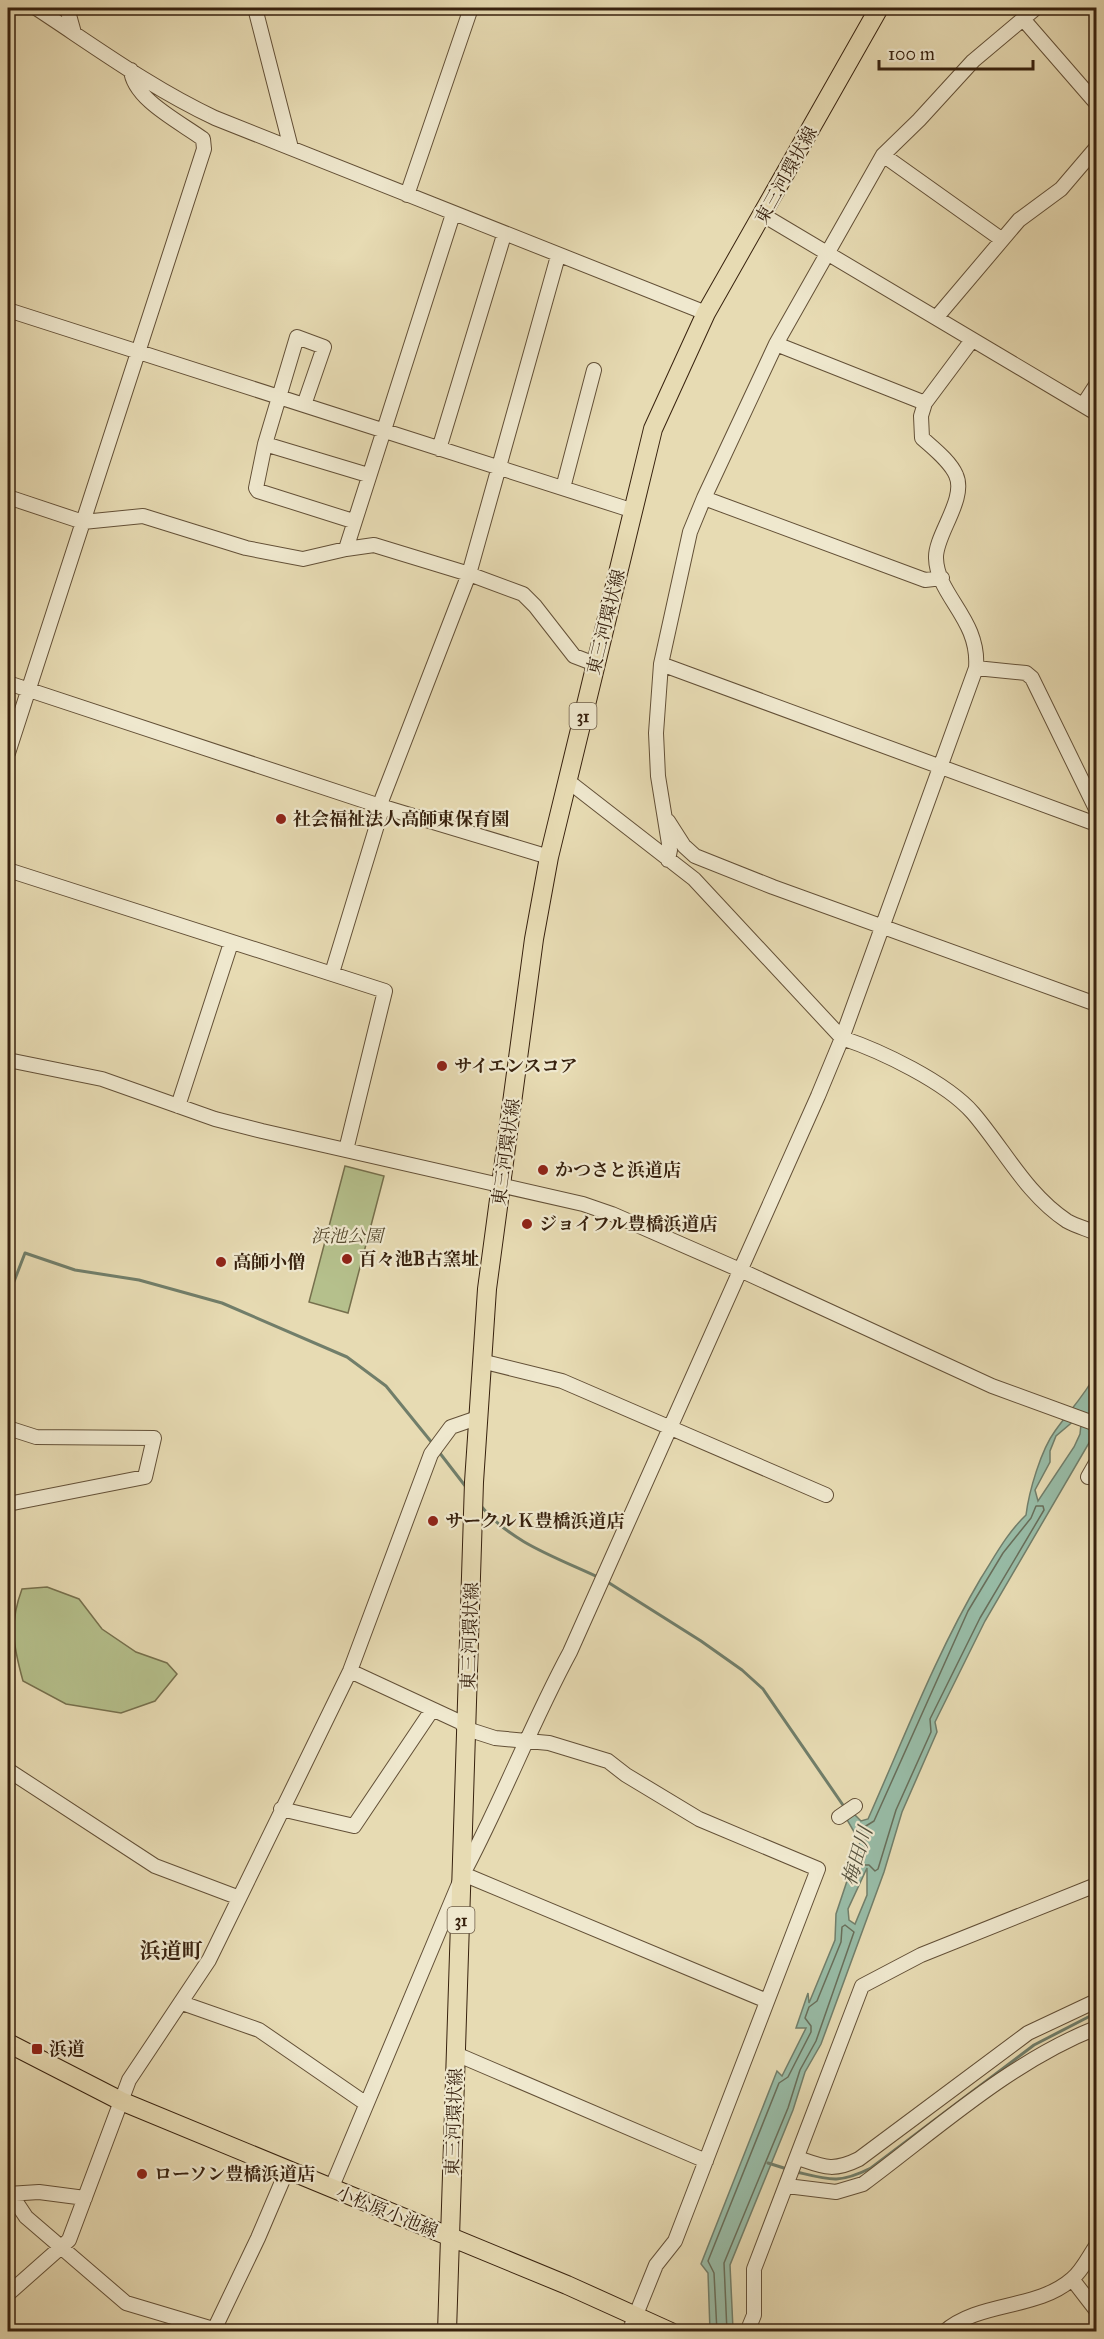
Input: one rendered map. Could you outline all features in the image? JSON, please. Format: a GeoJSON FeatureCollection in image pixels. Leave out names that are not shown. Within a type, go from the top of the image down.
{"type":"FeatureCollection","features":[{"type":"Feature","properties":{"kind":"main road","name":"東三河環状線"},"geometry":{"type":"LineString","coordinates":[[447,2331],[474,1482],[481,1361],[487,1289],[534,939],[549,857],[653,429],[706,313],[879,8]]}},
{"type":"Feature","properties":{"kind":"main road","name":"小松原小池線"},"geometry":{"type":"LineString","coordinates":[[8,2043],[121,2101],[449,2237],[636,2322],[671,2331]]}},
{"type":"Feature","properties":{"kind":"street"},"geometry":{"type":"LineString","coordinates":[[36,8],[190,106],[504,235],[706,313]]}},
{"type":"Feature","properties":{"kind":"street"},"geometry":{"type":"LineString","coordinates":[[67,8],[74,33]]}},
{"type":"Feature","properties":{"kind":"street"},"geometry":{"type":"LineString","coordinates":[[255,8],[291,148]]}},
{"type":"Feature","properties":{"kind":"street"},"geometry":{"type":"LineString","coordinates":[[408,195],[471,8]]}},
{"type":"Feature","properties":{"kind":"street"},"geometry":{"type":"LineString","coordinates":[[668,860],[670,850],[658,776],[656,733],[662,664],[690,532],[704,498],[776,344],[883,155],[920,120],[973,62],[1036,8]]}},
{"type":"Feature","properties":{"kind":"street"},"geometry":{"type":"LineString","coordinates":[[1023,19],[1096,103]]}},
{"type":"Feature","properties":{"kind":"street"},"geometry":{"type":"LineString","coordinates":[[8,753],[204,149],[203,139],[142,95],[132,82],[131,70]]}},
{"type":"Feature","properties":{"kind":"street"},"geometry":{"type":"LineString","coordinates":[[936,318],[1001,239],[1019,220],[1061,189],[1096,148]]}},
{"type":"Feature","properties":{"kind":"street"},"geometry":{"type":"LineString","coordinates":[[883,155],[1001,239]]}},
{"type":"Feature","properties":{"kind":"street"},"geometry":{"type":"LineString","coordinates":[[346,549],[353,521],[453,214]]}},
{"type":"Feature","properties":{"kind":"street"},"geometry":{"type":"LineString","coordinates":[[763,215],[1096,413]]}},
{"type":"Feature","properties":{"kind":"street"},"geometry":{"type":"LineString","coordinates":[[439,449],[504,235]]}},
{"type":"Feature","properties":{"kind":"street"},"geometry":{"type":"LineString","coordinates":[[332,973],[380,806],[469,574],[558,256]]}},
{"type":"Feature","properties":{"kind":"street"},"geometry":{"type":"LineString","coordinates":[[8,310],[634,511]]}},
{"type":"Feature","properties":{"kind":"street"},"geometry":{"type":"LineString","coordinates":[[304,405],[324,346],[297,337],[265,444],[256,488],[258,491],[353,521]]}},
{"type":"Feature","properties":{"kind":"street"},"geometry":{"type":"LineString","coordinates":[[331,2188],[463,1874],[484,1834],[598,1588],[842,1038],[976,668],[975,638],[942,578],[936,558],[954,505],[958,484],[956,474],[922,438],[921,416],[925,404],[972,340]]}},
{"type":"Feature","properties":{"kind":"street"},"geometry":{"type":"LineString","coordinates":[[776,344],[925,404]]}},
{"type":"Feature","properties":{"kind":"street"},"geometry":{"type":"LineString","coordinates":[[563,488],[594,370]]}},
{"type":"Feature","properties":{"kind":"street"},"geometry":{"type":"LineString","coordinates":[[1083,405],[1096,385]]}},
{"type":"Feature","properties":{"kind":"street"},"geometry":{"type":"LineString","coordinates":[[265,444],[368,475]]}},
{"type":"Feature","properties":{"kind":"street"},"geometry":{"type":"LineString","coordinates":[[8,497],[83,522],[143,516],[246,548],[303,560],[346,549],[374,545],[469,574],[523,594],[536,606],[574,656],[595,664]]}},
{"type":"Feature","properties":{"kind":"street"},"geometry":{"type":"LineString","coordinates":[[704,498],[925,580],[942,578]]}},
{"type":"Feature","properties":{"kind":"street"},"geometry":{"type":"LineString","coordinates":[[662,664],[1096,824]]}},
{"type":"Feature","properties":{"kind":"street"},"geometry":{"type":"LineString","coordinates":[[976,668],[1026,673],[1032,678],[1096,809]]}},
{"type":"Feature","properties":{"kind":"street"},"geometry":{"type":"LineString","coordinates":[[8,683],[380,806],[549,857]]}},
{"type":"Feature","properties":{"kind":"street"},"geometry":{"type":"LineString","coordinates":[[568,781],[694,879],[729,913],[734,923],[842,1038],[871,1048],[899,1062],[950,1094],[972,1111],[1041,1200],[1068,1221],[1096,1233]]}},
{"type":"Feature","properties":{"kind":"street"},"geometry":{"type":"LineString","coordinates":[[664,814],[684,846],[695,856],[1096,1004]]}},
{"type":"Feature","properties":{"kind":"street"},"geometry":{"type":"LineString","coordinates":[[8,870],[385,991],[346,1150]]}},
{"type":"Feature","properties":{"kind":"street"},"geometry":{"type":"LineString","coordinates":[[178,1106],[231,943]]}},
{"type":"Feature","properties":{"kind":"street"},"geometry":{"type":"LineString","coordinates":[[8,1060],[102,1079],[215,1119],[593,1208],[740,1270],[992,1386],[1096,1424]]}},
{"type":"Feature","properties":{"kind":"street"},"geometry":{"type":"LineString","coordinates":[[481,1361],[562,1382],[670,1426],[826,1496]]}},
{"type":"Feature","properties":{"kind":"street"},"geometry":{"type":"LineString","coordinates":[[8,2294],[62,2249],[69,2240],[129,2080],[209,1960],[237,1897],[350,1671],[431,1454],[451,1427],[477,1419]]}},
{"type":"Feature","properties":{"kind":"street"},"geometry":{"type":"LineString","coordinates":[[8,1428],[36,1437],[154,1438],[145,1477],[8,1504]]}},
{"type":"Feature","properties":{"kind":"street"},"geometry":{"type":"LineString","coordinates":[[1088,1477],[1096,1462]]}},
{"type":"Feature","properties":{"kind":"street"},"geometry":{"type":"LineString","coordinates":[[350,1671],[459,1722],[467,1729],[495,1738],[549,1743],[608,1761],[626,1775],[699,1819],[818,1869],[675,2241],[656,2265],[636,2322]]}},
{"type":"Feature","properties":{"kind":"street"},"geometry":{"type":"LineString","coordinates":[[280,1809],[354,1826],[432,1710]]}},
{"type":"Feature","properties":{"kind":"street"},"geometry":{"type":"LineString","coordinates":[[8,1770],[155,1866],[237,1897]]}},
{"type":"Feature","properties":{"kind":"street"},"geometry":{"type":"LineString","coordinates":[[839,1817],[855,1806]]}},
{"type":"Feature","properties":{"kind":"street"},"geometry":{"type":"LineString","coordinates":[[463,1874],[767,2001]]}},
{"type":"Feature","properties":{"kind":"street"},"geometry":{"type":"LineString","coordinates":[[747,2331],[754,2315],[754,2269],[862,1986],[921,1955],[1096,1885]]}},
{"type":"Feature","properties":{"kind":"street"},"geometry":{"type":"LineString","coordinates":[[793,2171],[842,2167],[859,2159],[1028,2033],[1096,2001]]}},
{"type":"Feature","properties":{"kind":"street"},"geometry":{"type":"LineString","coordinates":[[182,2003],[259,2030],[365,2103]]}},
{"type":"Feature","properties":{"kind":"street"},"geometry":{"type":"LineString","coordinates":[[793,2171],[836,2192],[863,2184],[1009,2075],[1047,2050],[1096,2028]]}},
{"type":"Feature","properties":{"kind":"street"},"geometry":{"type":"LineString","coordinates":[[456,2054],[706,2161]]}},
{"type":"Feature","properties":{"kind":"street"},"geometry":{"type":"LineString","coordinates":[[8,2193],[26,2217],[126,2303],[216,2330],[287,2170]]}},
{"type":"Feature","properties":{"kind":"street"},"geometry":{"type":"LineString","coordinates":[[8,2193],[39,2192],[86,2198]]}},
{"type":"Feature","properties":{"kind":"street"},"geometry":{"type":"LineString","coordinates":[[944,2331],[969,2318],[1052,2292],[1072,2279],[1096,2246]]}},
{"type":"Feature","properties":{"kind":"street"},"geometry":{"type":"LineString","coordinates":[[1072,2279],[1096,2310]]}},
{"type":"Feature","properties":{"kind":"green space","name":"浜池公園"},"geometry":{"type":"Polygon","coordinates":[[[345,1166],[384,1176],[348,1313],[309,1302],[345,1166]]]}},
{"type":"Feature","properties":{"kind":"green space"},"geometry":{"type":"Polygon","coordinates":[[[47,1587],[79,1599],[102,1629],[136,1652],[167,1663],[177,1674],[155,1701],[121,1713],[66,1704],[23,1681],[14,1635],[15,1613],[22,1589],[47,1587]]]}},
{"type":"Feature","properties":{"kind":"water","name":"梅田川"},"geometry":{"type":"Polygon","coordinates":[[[1096,1374],[1096,1431],[985,1621],[935,1722],[937,1732],[902,1812],[884,1872],[821,2044],[805,2072],[793,2110],[730,2265],[733,2329],[732,2331],[710,2331],[708,2273],[701,2264],[777,2071],[782,2076],[806,2028],[796,2028],[808,1993],[809,2003],[835,1940],[836,1914],[860,1842],[846,1818],[853,1813],[861,1821],[868,1819],[949,1636],[1002,1545],[1026,1515],[1036,1471],[1050,1439],[1096,1374]],[[1082,1414],[1056,1436],[1050,1451],[1050,1462],[1035,1490],[1038,1501],[1074,1447],[1080,1434],[1082,1414]],[[867,1868],[848,1909],[849,1920],[855,1924],[867,1895],[867,1868]]]}},
{"type":"Feature","properties":{"kind":"waterway"},"geometry":{"type":"LineString","coordinates":[[8,1297],[25,1253],[75,1270],[139,1280],[222,1303],[347,1357],[386,1386],[433,1444]]}},
{"type":"Feature","properties":{"kind":"waterway"},"geometry":{"type":"LineString","coordinates":[[439,1452],[466,1487]]}},
{"type":"Feature","properties":{"kind":"waterway"},"geometry":{"type":"LineString","coordinates":[[481,1506],[493,1519],[521,1540],[600,1578]]}},
{"type":"Feature","properties":{"kind":"waterway"},"geometry":{"type":"LineString","coordinates":[[606,1581],[701,1641],[742,1670],[763,1689],[845,1808]]}},
{"type":"Feature","properties":{"kind":"waterway"},"geometry":{"type":"LineString","coordinates":[[797,2172],[834,2179],[851,2176],[871,2168],[1034,2045],[1096,2013]]}},
{"type":"Feature","properties":{"kind":"waterway"},"geometry":{"type":"LineString","coordinates":[[768,2163],[787,2169]]}},
{"type":"Feature","properties":{"kind":"place","name":"社会福祉法人高師東保育園"},"geometry":{"type":"Point","coordinates":[281,819]}},
{"type":"Feature","properties":{"kind":"place","name":"サイエンスコア"},"geometry":{"type":"Point","coordinates":[442,1066]}},
{"type":"Feature","properties":{"kind":"place","name":"かつさと浜道店"},"geometry":{"type":"Point","coordinates":[543,1170]}},
{"type":"Feature","properties":{"kind":"place","name":"ジョイフル豊橋浜道店"},"geometry":{"type":"Point","coordinates":[527,1224]}},
{"type":"Feature","properties":{"kind":"place","name":"百々池B古窯址"},"geometry":{"type":"Point","coordinates":[347,1259]}},
{"type":"Feature","properties":{"kind":"place","name":"高師小僧"},"geometry":{"type":"Point","coordinates":[221,1262]}},
{"type":"Feature","properties":{"kind":"place","name":"サークルＫ豊橋浜道店"},"geometry":{"type":"Point","coordinates":[433,1521]}},
{"type":"Feature","properties":{"kind":"place","name":"浜道"},"geometry":{"type":"Point","coordinates":[37,2049]}},
{"type":"Feature","properties":{"kind":"place","name":"ローソン豊橋浜道店"},"geometry":{"type":"Point","coordinates":[142,2174]}},
{"type":"Feature","properties":{"kind":"district","name":"浜道町"},"geometry":{"type":"Point","coordinates":[171,1951]}}]}
